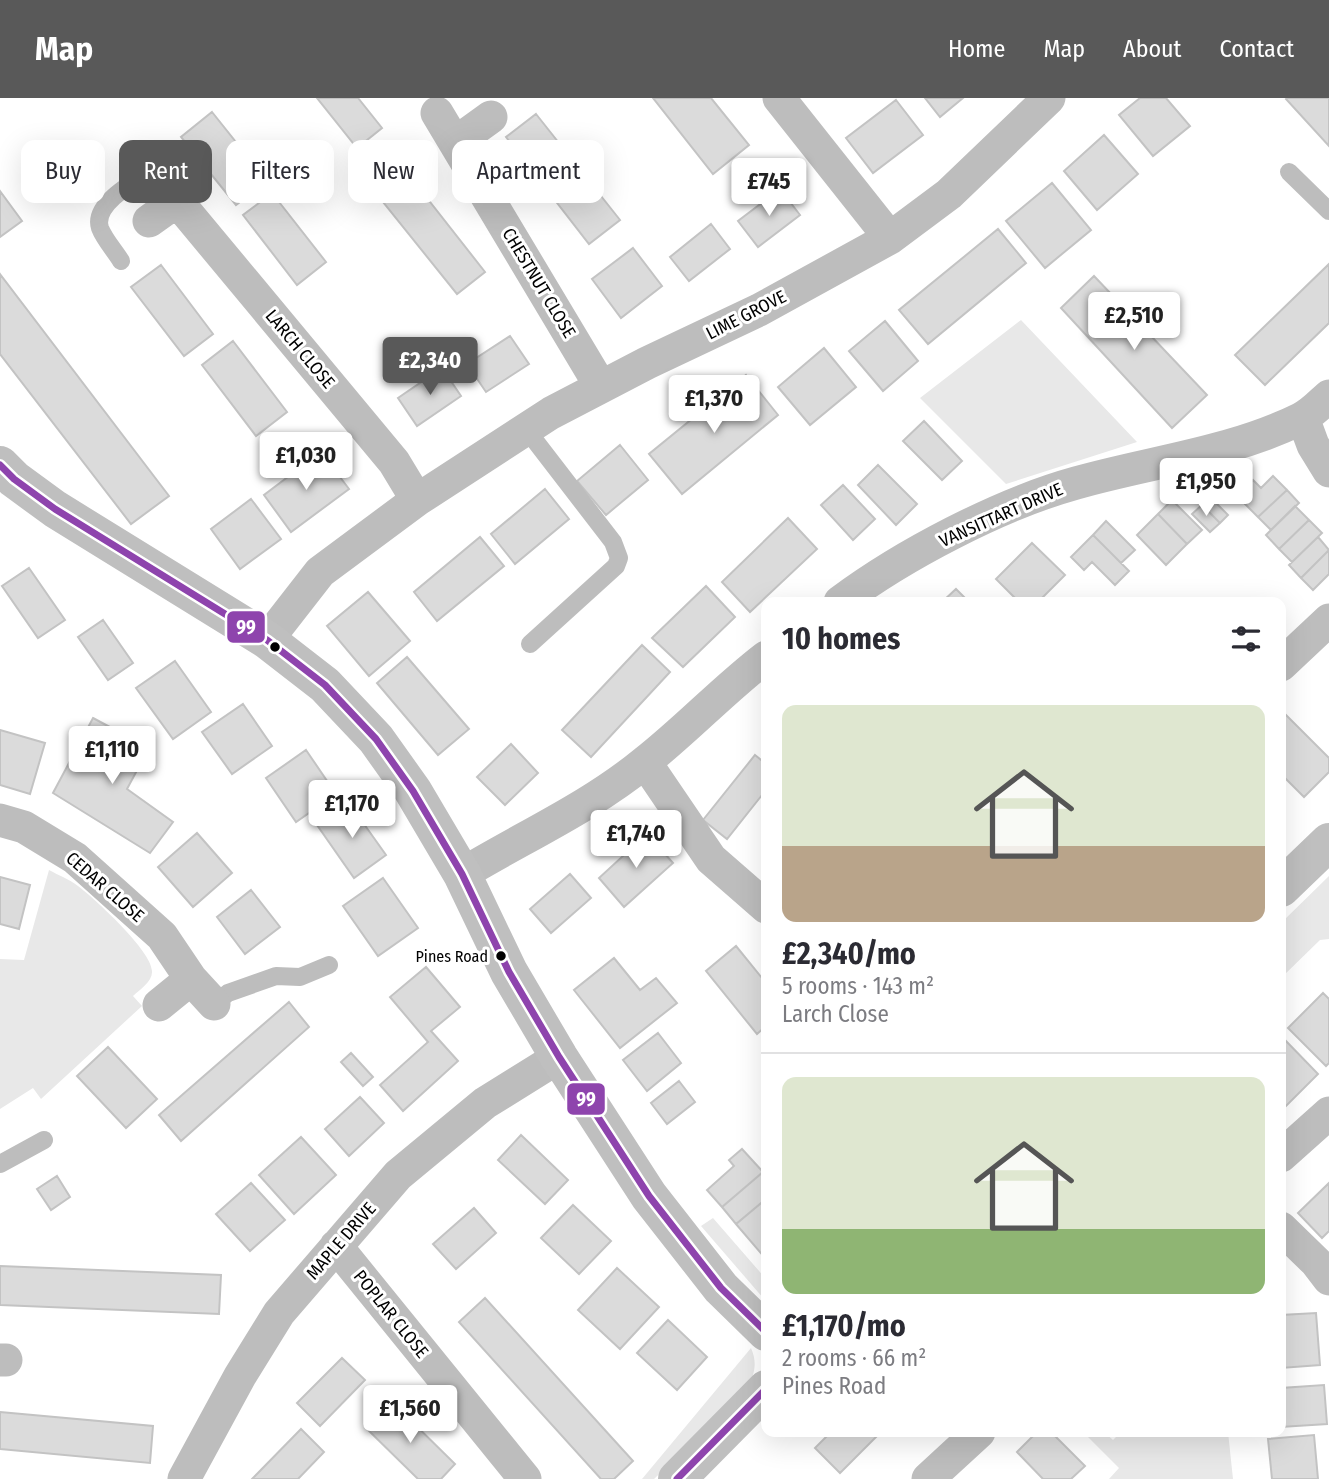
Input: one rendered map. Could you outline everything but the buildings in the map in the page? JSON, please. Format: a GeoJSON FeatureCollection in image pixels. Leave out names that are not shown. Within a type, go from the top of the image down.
{"type":"FeatureCollection","features":[{"type":"Feature","properties":{"kind":"street"},"geometry":{"type":"LineString","coordinates":[[779,98],[890,238]]}},
{"type":"Feature","properties":{"kind":"street","name":"LIME GROVE"},"geometry":{"type":"LineString","coordinates":[[267,640],[320,572],[417,500],[551,413],[759,310],[890,238],[949,194],[1049,98]]}},
{"type":"Feature","properties":{"kind":"street","name":"CHESTNUT CLOSE"},"geometry":{"type":"LineString","coordinates":[[437,113],[453,140]]}},
{"type":"Feature","properties":{"kind":"street"},"geometry":{"type":"LineString","coordinates":[[459,140],[491,117]]}},
{"type":"Feature","properties":{"kind":"street"},"geometry":{"type":"LineString","coordinates":[[149,221],[174,203]]}},
{"type":"Feature","properties":{"kind":"street","name":"LARCH CLOSE"},"geometry":{"type":"LineString","coordinates":[[179,203],[394,462],[417,500]]}},
{"type":"Feature","properties":{"kind":"street","name":"CHESTNUT CLOSE"},"geometry":{"type":"LineString","coordinates":[[491,203],[601,387]]}},
{"type":"Feature","properties":{"kind":"street","name":"VANSITTART DRIVE"},"geometry":{"type":"LineString","coordinates":[[855,597],[931,545],[1015,505],[1073,483],[1261,435],[1303,418],[1329,396]]}},
{"type":"Feature","properties":{"kind":"street"},"geometry":{"type":"LineString","coordinates":[[1303,418],[1313,445],[1329,471]]}},
{"type":"Feature","properties":{"kind":"street"},"geometry":{"type":"LineString","coordinates":[[5,480],[267,640],[325,685],[376,739],[413,791],[462,874],[509,972],[559,1057],[649,1196],[721,1288],[761,1327]]}},
{"type":"Feature","properties":{"kind":"street"},"geometry":{"type":"LineString","coordinates":[[1286,660],[1329,620]]}},
{"type":"Feature","properties":{"kind":"street"},"geometry":{"type":"LineString","coordinates":[[462,874],[561,820],[645,762],[761,661]]}},
{"type":"Feature","properties":{"kind":"street"},"geometry":{"type":"LineString","coordinates":[[645,762],[711,859],[761,904]]}},
{"type":"Feature","properties":{"kind":"street","name":"CEDAR CLOSE"},"geometry":{"type":"LineString","coordinates":[[0,820],[24,827],[75,858],[162,936],[191,979],[214,1004]]}},
{"type":"Feature","properties":{"kind":"street"},"geometry":{"type":"LineString","coordinates":[[1286,883],[1329,842]]}},
{"type":"Feature","properties":{"kind":"street"},"geometry":{"type":"LineString","coordinates":[[159,1006],[191,979]]}},
{"type":"Feature","properties":{"kind":"street","name":"MAPLE DRIVE"},"geometry":{"type":"LineString","coordinates":[[184,1479],[240,1376],[279,1313],[398,1175],[485,1103],[559,1057]]}},
{"type":"Feature","properties":{"kind":"street"},"geometry":{"type":"LineString","coordinates":[[1286,1152],[1329,1113]]}},
{"type":"Feature","properties":{"kind":"street"},"geometry":{"type":"LineString","coordinates":[[1286,1233],[1329,1279]]}},
{"type":"Feature","properties":{"kind":"street","name":"POPLAR CLOSE"},"geometry":{"type":"LineString","coordinates":[[336,1246],[525,1479]]}},
{"type":"Feature","properties":{"kind":"street"},"geometry":{"type":"LineString","coordinates":[[677,1479],[761,1394]]}},
{"type":"Feature","properties":{"kind":"street"},"geometry":{"type":"LineString","coordinates":[[928,1479],[974,1437]]}},
{"type":"Feature","properties":{"kind":"lane"},"geometry":{"type":"LineString","coordinates":[[1289,172],[1329,210]]}},
{"type":"Feature","properties":{"kind":"lane"},"geometry":{"type":"LineString","coordinates":[[119,193],[108,201],[101,215],[100,227],[121,261]]}},
{"type":"Feature","properties":{"kind":"lane"},"geometry":{"type":"LineString","coordinates":[[526,429],[613,542],[619,558],[616,566],[530,644]]}},
{"type":"Feature","properties":{"kind":"lane"},"geometry":{"type":"LineString","coordinates":[[214,1004],[228,993],[265,979],[276,976],[300,977],[329,965]]}},
{"type":"Feature","properties":{"kind":"lane"},"geometry":{"type":"LineString","coordinates":[[0,1164],[44,1140]]}},
{"type":"Feature","properties":{"kind":"shaded area"},"geometry":{"type":"Polygon","coordinates":[[[1021,320],[1137,442],[1006,484],[920,398],[1021,320]]]}},
{"type":"Feature","properties":{"kind":"shaded area"},"geometry":{"type":"Polygon","coordinates":[[[49,870],[78,886],[133,938],[149,962],[152,975],[146,985],[133,996],[142,1006],[41,1099],[33,1088],[0,1109],[0,959],[24,960],[49,870]]]}},
{"type":"Feature","properties":{"kind":"shaded area"},"geometry":{"type":"Polygon","coordinates":[[[1329,876],[1329,939],[1320,940],[1286,973],[1286,918],[1329,876]]]}},
{"type":"Feature","properties":{"kind":"shaded area"},"geometry":{"type":"Polygon","coordinates":[[[713,1218],[761,1273],[761,1296],[701,1226],[713,1218]]]}},
{"type":"Feature","properties":{"kind":"shaded area"},"geometry":{"type":"Polygon","coordinates":[[[751,1348],[754,1369],[747,1390],[654,1479],[642,1479],[751,1348]]]}},
{"type":"Feature","properties":{"kind":"shaded area"},"geometry":{"type":"Polygon","coordinates":[[[1088,1437],[1110,1437],[1113,1440],[1116,1437],[1229,1437],[1233,1479],[1109,1479],[1119,1468],[1088,1437]]]}},
{"type":"Feature","properties":{"kind":"transit line","name":"99"},"geometry":{"type":"LineString","coordinates":[[0,465],[14,479],[55,509],[267,640],[325,685],[376,739],[413,791],[462,874],[509,972],[559,1057],[649,1196],[721,1288],[761,1327]]}},
{"type":"Feature","properties":{"kind":"transit line","name":"99"},"geometry":{"type":"LineString","coordinates":[[677,1479],[761,1394]]}},
{"type":"Feature","properties":{"kind":"place","name":"Pines Road"},"geometry":{"type":"Point","coordinates":[501,956]}}]}
